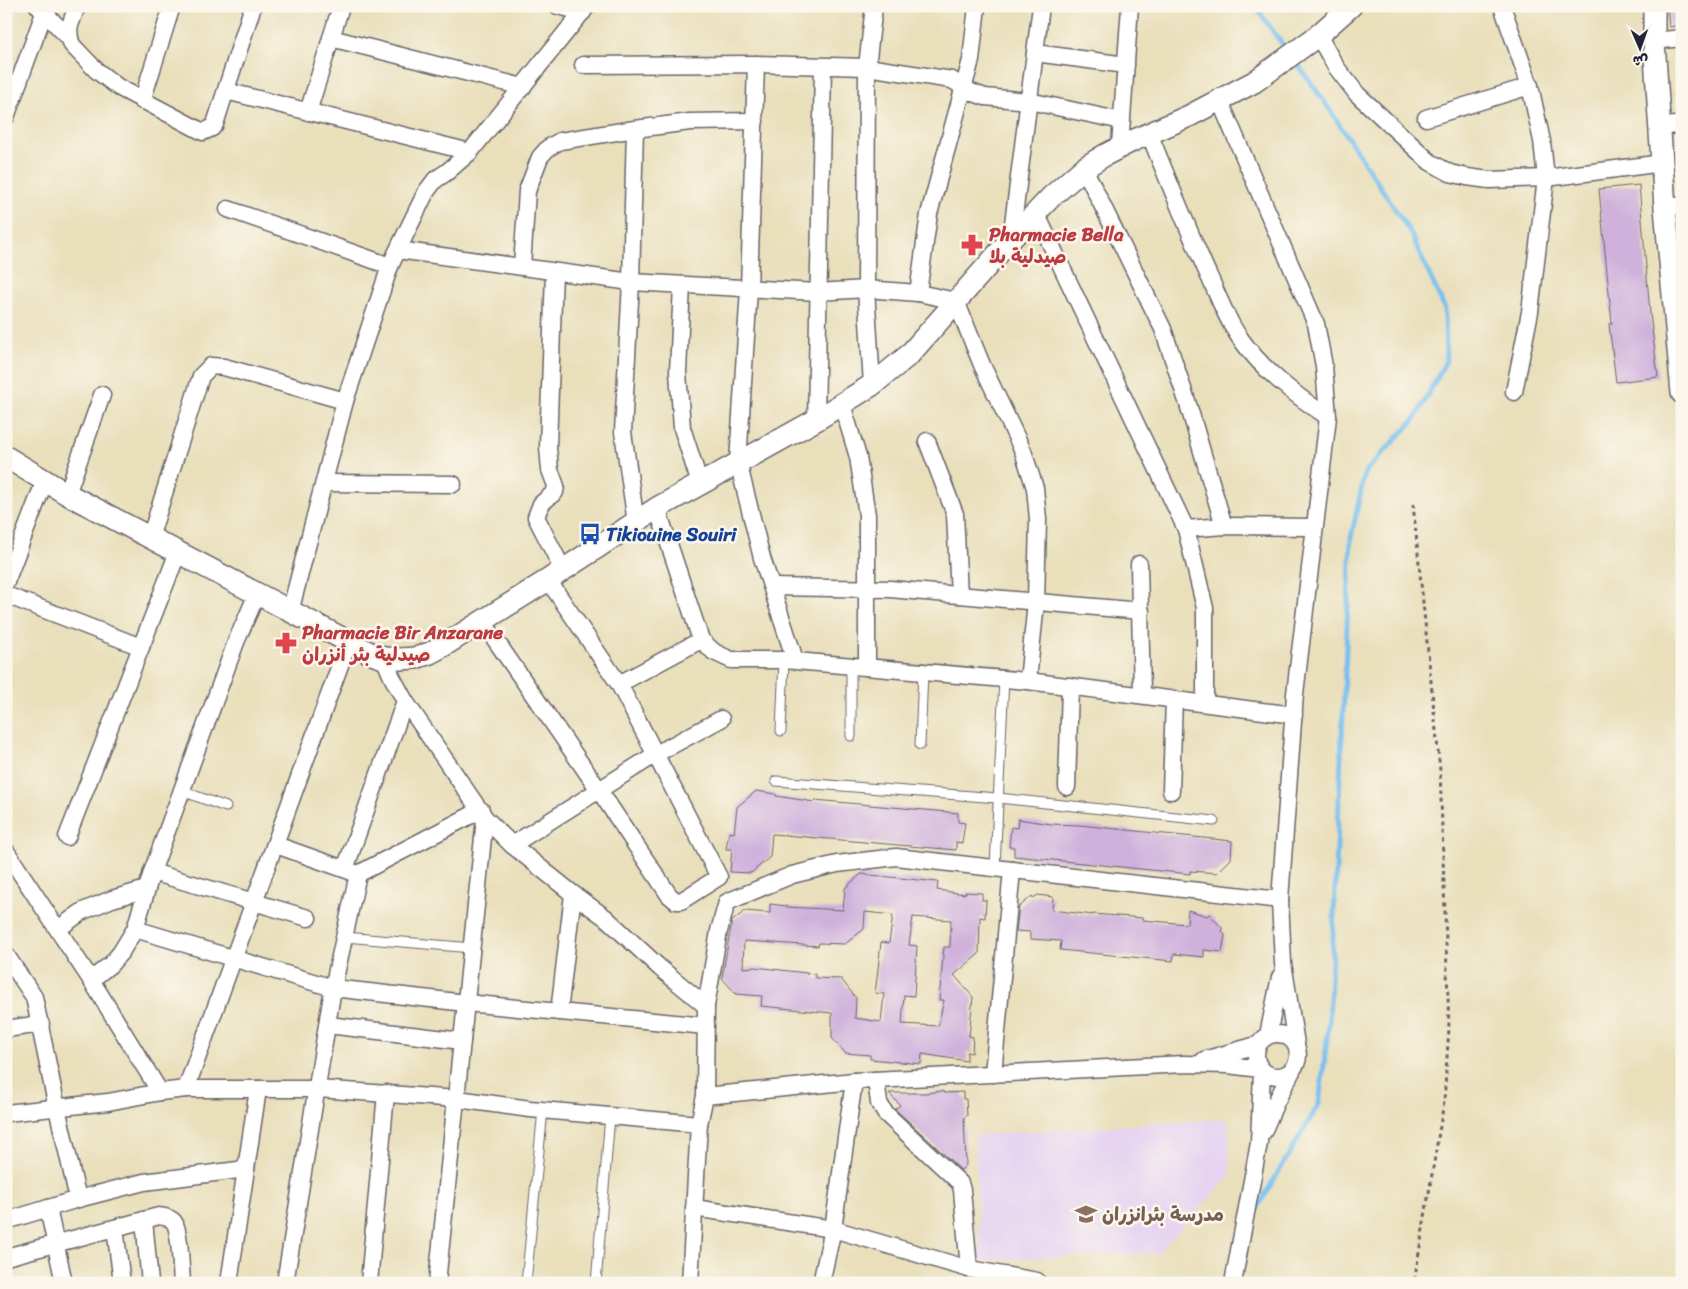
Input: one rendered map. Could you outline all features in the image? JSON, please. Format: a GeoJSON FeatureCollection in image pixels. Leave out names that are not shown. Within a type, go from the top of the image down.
{"type":"FeatureCollection","features":[{"type":"Feature","properties":{"kind":"street"},"geometry":{"type":"LineString","coordinates":[[77,6],[69,28],[70,39],[72,45],[96,70],[118,87],[142,101],[203,132],[216,124],[253,6]]}},
{"type":"Feature","properties":{"kind":"street"},"geometry":{"type":"LineString","coordinates":[[142,101],[172,6]]}},
{"type":"Feature","properties":{"kind":"street"},"geometry":{"type":"LineString","coordinates":[[308,112],[341,6]]}},
{"type":"Feature","properties":{"kind":"street"},"geometry":{"type":"LineString","coordinates":[[558,6],[585,9]]}},
{"type":"Feature","properties":{"kind":"street"},"geometry":{"type":"LineString","coordinates":[[872,385],[866,289],[867,67],[874,6]]}},
{"type":"Feature","properties":{"kind":"street"},"geometry":{"type":"LineString","coordinates":[[918,293],[929,214],[971,60],[977,6]]}},
{"type":"Feature","properties":{"kind":"street"},"geometry":{"type":"LineString","coordinates":[[1012,239],[1041,6]]}},
{"type":"Feature","properties":{"kind":"street"},"geometry":{"type":"LineString","coordinates":[[1120,146],[1130,6]]}},
{"type":"Feature","properties":{"kind":"street"},"geometry":{"type":"LineString","coordinates":[[6,457],[67,494],[348,643],[384,658],[415,658],[430,653],[483,622],[657,508],[816,420],[872,385],[909,355],[1036,213],[1084,168],[1120,146],[1220,101],[1270,71],[1317,36],[1351,6]]}},
{"type":"Feature","properties":{"kind":"street"},"geometry":{"type":"LineString","coordinates":[[1502,6],[1530,86],[1542,141],[1546,178],[1530,312],[1514,392]]}},
{"type":"Feature","properties":{"kind":"street"},"geometry":{"type":"LineString","coordinates":[[1654,6],[1654,41],[1662,163],[1673,206],[1681,383]]}},
{"type":"Feature","properties":{"kind":"street"},"geometry":{"type":"LineString","coordinates":[[290,612],[345,401],[390,266],[426,192],[436,180],[470,152],[585,9]]}},
{"type":"Feature","properties":{"kind":"street"},"geometry":{"type":"LineString","coordinates":[[6,117],[41,10],[70,39]]}},
{"type":"Feature","properties":{"kind":"street"},"geometry":{"type":"LineString","coordinates":[[1317,36],[1336,67],[1357,94],[1430,162],[1450,173],[1467,178],[1489,180],[1546,178],[1662,163]]}},
{"type":"Feature","properties":{"kind":"street"},"geometry":{"type":"LineString","coordinates":[[331,38],[523,88]]}},
{"type":"Feature","properties":{"kind":"street"},"geometry":{"type":"LineString","coordinates":[[1654,41],[1682,38]]}},
{"type":"Feature","properties":{"kind":"street"},"geometry":{"type":"LineString","coordinates":[[1035,53],[1126,65]]}},
{"type":"Feature","properties":{"kind":"street"},"geometry":{"type":"LineString","coordinates":[[583,65],[756,64],[867,67],[952,80],[985,98],[1029,101],[1122,121]]}},
{"type":"Feature","properties":{"kind":"street"},"geometry":{"type":"LineString","coordinates":[[756,64],[749,289],[738,462],[762,558],[772,587],[789,660]]}},
{"type":"Feature","properties":{"kind":"street"},"geometry":{"type":"LineString","coordinates":[[816,420],[823,67]]}},
{"type":"Feature","properties":{"kind":"street"},"geometry":{"type":"LineString","coordinates":[[1426,118],[1530,86]]}},
{"type":"Feature","properties":{"kind":"street"},"geometry":{"type":"LineString","coordinates":[[226,91],[470,152]]}},
{"type":"Feature","properties":{"kind":"street"},"geometry":{"type":"LineString","coordinates":[[1220,101],[1304,292],[1316,324],[1324,366],[1328,417],[1294,716],[1280,900],[1283,963],[1298,1058],[1276,1102],[1259,1143]]}},
{"type":"Feature","properties":{"kind":"street"},"geometry":{"type":"LineString","coordinates":[[522,267],[527,191],[540,158],[548,148],[560,141],[635,129],[690,122],[755,121]]}},
{"type":"Feature","properties":{"kind":"street"},"geometry":{"type":"LineString","coordinates":[[1660,127],[1682,124]]}},
{"type":"Feature","properties":{"kind":"street"},"geometry":{"type":"LineString","coordinates":[[635,129],[631,282],[623,432],[636,523]]}},
{"type":"Feature","properties":{"kind":"street"},"geometry":{"type":"LineString","coordinates":[[1150,133],[1182,217],[1231,325],[1258,360],[1274,376],[1295,394],[1328,417]]}},
{"type":"Feature","properties":{"kind":"street"},"geometry":{"type":"LineString","coordinates":[[1084,168],[1163,329],[1188,404],[1224,526]]}},
{"type":"Feature","properties":{"kind":"street"},"geometry":{"type":"LineString","coordinates":[[228,209],[390,266]]}},
{"type":"Feature","properties":{"kind":"street"},"geometry":{"type":"LineString","coordinates":[[1036,213],[1186,529],[1205,608],[1205,703]]}},
{"type":"Feature","properties":{"kind":"street"},"geometry":{"type":"LineString","coordinates":[[398,250],[631,282],[818,292],[866,289],[918,293],[956,301]]}},
{"type":"Feature","properties":{"kind":"street"},"geometry":{"type":"LineString","coordinates":[[554,272],[548,447],[550,470],[556,486],[555,492],[541,504],[536,518],[556,575],[619,684],[656,754],[719,877],[726,902],[718,931],[706,1006],[705,1096],[699,1124],[690,1283]]}},
{"type":"Feature","properties":{"kind":"street"},"geometry":{"type":"LineString","coordinates":[[682,285],[678,372],[682,428],[700,484]]}},
{"type":"Feature","properties":{"kind":"street"},"geometry":{"type":"LineString","coordinates":[[956,301],[982,365],[1023,451],[1034,488],[1038,519],[1036,602],[1028,681]]}},
{"type":"Feature","properties":{"kind":"street"},"geometry":{"type":"LineString","coordinates":[[150,538],[201,376],[212,366],[224,366],[345,401]]}},
{"type":"Feature","properties":{"kind":"street"},"geometry":{"type":"LineString","coordinates":[[67,494],[102,395]]}},
{"type":"Feature","properties":{"kind":"street"},"geometry":{"type":"LineString","coordinates":[[842,404],[858,457],[864,485],[867,515],[868,588],[859,666]]}},
{"type":"Feature","properties":{"kind":"street"},"geometry":{"type":"LineString","coordinates":[[927,441],[955,514],[959,596]]}},
{"type":"Feature","properties":{"kind":"street"},"geometry":{"type":"LineString","coordinates":[[6,582],[45,480]]}},
{"type":"Feature","properties":{"kind":"street"},"geometry":{"type":"LineString","coordinates":[[324,483],[453,484]]}},
{"type":"Feature","properties":{"kind":"street"},"geometry":{"type":"LineString","coordinates":[[657,508],[701,640],[714,652],[731,660],[789,660],[1028,681],[1294,716]]}},
{"type":"Feature","properties":{"kind":"street"},"geometry":{"type":"LineString","coordinates":[[1186,529],[1224,526],[1314,527]]}},
{"type":"Feature","properties":{"kind":"street"},"geometry":{"type":"LineString","coordinates":[[67,837],[178,552]]}},
{"type":"Feature","properties":{"kind":"street"},"geometry":{"type":"LineString","coordinates":[[1139,564],[1142,695]]}},
{"type":"Feature","properties":{"kind":"street"},"geometry":{"type":"LineString","coordinates":[[772,587],[868,588],[1141,611]]}},
{"type":"Feature","properties":{"kind":"street"},"geometry":{"type":"LineString","coordinates":[[91,980],[111,964],[135,929],[152,872],[236,642],[257,594]]}},
{"type":"Feature","properties":{"kind":"street"},"geometry":{"type":"LineString","coordinates":[[6,595],[141,647]]}},
{"type":"Feature","properties":{"kind":"street"},"geometry":{"type":"LineString","coordinates":[[483,622],[669,895],[676,901],[681,901],[719,877]]}},
{"type":"Feature","properties":{"kind":"street"},"geometry":{"type":"LineString","coordinates":[[619,684],[701,640]]}},
{"type":"Feature","properties":{"kind":"street"},"geometry":{"type":"LineString","coordinates":[[186,1090],[348,643]]}},
{"type":"Feature","properties":{"kind":"street"},"geometry":{"type":"LineString","coordinates":[[384,658],[405,701],[483,814],[512,845],[606,918],[660,968],[706,1006]]}},
{"type":"Feature","properties":{"kind":"street"},"geometry":{"type":"LineString","coordinates":[[1067,787],[1070,686]]}},
{"type":"Feature","properties":{"kind":"street"},"geometry":{"type":"LineString","coordinates":[[1171,792],[1174,699]]}},
{"type":"Feature","properties":{"kind":"street"},"geometry":{"type":"LineString","coordinates":[[285,1283],[333,988],[345,937],[352,871],[405,701]]}},
{"type":"Feature","properties":{"kind":"street"},"geometry":{"type":"LineString","coordinates":[[512,845],[656,754],[721,719]]}},
{"type":"Feature","properties":{"kind":"street"},"geometry":{"type":"LineString","coordinates":[[276,845],[352,871],[483,814]]}},
{"type":"Feature","properties":{"kind":"street"},"geometry":{"type":"LineString","coordinates":[[437,1283],[458,1098],[483,814]]}},
{"type":"Feature","properties":{"kind":"street"},"geometry":{"type":"LineString","coordinates":[[6,850],[91,980],[160,1092]]}},
{"type":"Feature","properties":{"kind":"street"},"geometry":{"type":"LineString","coordinates":[[726,902],[792,875],[837,864],[896,857],[1280,900]]}},
{"type":"Feature","properties":{"kind":"street"},"geometry":{"type":"LineString","coordinates":[[993,1074],[1012,870]]}},
{"type":"Feature","properties":{"kind":"street"},"geometry":{"type":"LineString","coordinates":[[152,872],[308,918]]}},
{"type":"Feature","properties":{"kind":"street"},"geometry":{"type":"LineString","coordinates":[[58,929],[83,911],[112,899],[147,889]]}},
{"type":"Feature","properties":{"kind":"street"},"geometry":{"type":"LineString","coordinates":[[559,1012],[573,894]]}},
{"type":"Feature","properties":{"kind":"street"},"geometry":{"type":"LineString","coordinates":[[135,929],[333,988],[466,1004],[706,1026]]}},
{"type":"Feature","properties":{"kind":"street"},"geometry":{"type":"LineString","coordinates":[[6,955],[34,997],[78,1199]]}},
{"type":"Feature","properties":{"kind":"street"},"geometry":{"type":"LineString","coordinates":[[1233,1281],[1259,1143],[1261,1070],[1256,1061],[1255,1053],[1263,1040],[1283,963]]}},
{"type":"Feature","properties":{"kind":"street"},"geometry":{"type":"LineString","coordinates":[[6,1029],[41,1024]]}},
{"type":"Feature","properties":{"kind":"street"},"geometry":{"type":"LineString","coordinates":[[328,1025],[462,1041]]}},
{"type":"Feature","properties":{"kind":"street"},"geometry":{"type":"LineString","coordinates":[[1184,1064],[1209,1059],[1263,1040],[1276,1033],[1284,1034],[1296,1044]]}},
{"type":"Feature","properties":{"kind":"street"},"geometry":{"type":"LineString","coordinates":[[705,1096],[854,1081],[1184,1064],[1228,1065],[1261,1070],[1269,1075],[1277,1076],[1285,1075],[1292,1070]]}},
{"type":"Feature","properties":{"kind":"street"},"geometry":{"type":"LineString","coordinates":[[876,1080],[879,1103],[885,1114],[960,1183],[969,1269]]}},
{"type":"Feature","properties":{"kind":"street"},"geometry":{"type":"LineString","coordinates":[[821,1283],[833,1229],[854,1081]]}},
{"type":"Feature","properties":{"kind":"street"},"geometry":{"type":"LineString","coordinates":[[229,1283],[258,1089]]}},
{"type":"Feature","properties":{"kind":"street"},"geometry":{"type":"LineString","coordinates":[[6,1113],[108,1102],[160,1092],[186,1090],[318,1089],[458,1098],[543,1110],[699,1124]]}},
{"type":"Feature","properties":{"kind":"street"},"geometry":{"type":"LineString","coordinates":[[369,1283],[386,1094]]}},
{"type":"Feature","properties":{"kind":"street"},"geometry":{"type":"LineString","coordinates":[[6,1221],[78,1199],[144,1182],[246,1169]]}},
{"type":"Feature","properties":{"kind":"street"},"geometry":{"type":"LineString","coordinates":[[48,1208],[64,1283]]}},
{"type":"Feature","properties":{"kind":"street"},"geometry":{"type":"LineString","coordinates":[[694,1208],[833,1229],[969,1269],[1037,1283]]}},
{"type":"Feature","properties":{"kind":"street"},"geometry":{"type":"LineString","coordinates":[[6,1258],[159,1216],[168,1217],[174,1222],[177,1232],[182,1283]]}},
{"type":"Feature","properties":{"kind":"street"},"geometry":{"type":"LineString","coordinates":[[144,1220],[150,1283]]}},
{"type":"Feature","properties":{"kind":"street"},"geometry":{"type":"LineString","coordinates":[[116,1228],[122,1283]]}},
{"type":"Feature","properties":{"kind":"lane"},"geometry":{"type":"LineString","coordinates":[[781,731],[789,660]]}},
{"type":"Feature","properties":{"kind":"lane"},"geometry":{"type":"LineString","coordinates":[[852,736],[859,666]]}},
{"type":"Feature","properties":{"kind":"lane"},"geometry":{"type":"LineString","coordinates":[[920,745],[923,672]]}},
{"type":"Feature","properties":{"kind":"lane"},"geometry":{"type":"LineString","coordinates":[[995,867],[1004,679]]}},
{"type":"Feature","properties":{"kind":"lane"},"geometry":{"type":"LineString","coordinates":[[776,781],[998,798],[1214,821]]}},
{"type":"Feature","properties":{"kind":"lane"},"geometry":{"type":"LineString","coordinates":[[182,791],[226,807]]}},
{"type":"Feature","properties":{"kind":"lane"},"geometry":{"type":"LineString","coordinates":[[345,937],[472,948]]}},
{"type":"Feature","properties":{"kind":"lane"},"geometry":{"type":"LineString","coordinates":[[526,1283],[543,1110]]}},
{"type":"Feature","properties":{"kind":"lane"},"geometry":{"type":"LineString","coordinates":[[596,1283],[610,1116]]}},
{"type":"Feature","properties":{"kind":"path"},"geometry":{"type":"LineString","coordinates":[[1413,504],[1440,770],[1449,1028],[1444,1102],[1414,1283]]}},
{"type":"Feature","properties":{"kind":"shaded area","name":"مدرسة بئرانزران"},"geometry":{"type":"Polygon","coordinates":[[[1228,1119],[1230,1176],[1158,1253],[980,1260],[975,1135],[1228,1119]]]}},
{"type":"Feature","properties":{"kind":"building"},"geometry":{"type":"Polygon","coordinates":[[[1667,6],[1682,6],[1682,25],[1669,27],[1667,6]]]}},
{"type":"Feature","properties":{"kind":"building"},"geometry":{"type":"Polygon","coordinates":[[[1639,185],[1650,313],[1658,377],[1616,382],[1609,324],[1612,324],[1599,189],[1639,185]]]}},
{"type":"Feature","properties":{"kind":"building"},"geometry":{"type":"Polygon","coordinates":[[[756,791],[815,802],[815,800],[958,813],[958,822],[965,823],[962,843],[956,842],[956,850],[772,834],[770,857],[751,873],[730,872],[732,849],[726,849],[729,832],[734,833],[737,807],[756,791]]]}},
{"type":"Feature","properties":{"kind":"building"},"geometry":{"type":"Polygon","coordinates":[[[1018,819],[1051,824],[1079,825],[1232,841],[1231,859],[1217,873],[1190,871],[1190,874],[1014,856],[1014,847],[1009,847],[1011,827],[1017,828],[1018,819]]]}},
{"type":"Feature","properties":{"kind":"building"},"geometry":{"type":"Polygon","coordinates":[[[861,874],[938,882],[937,890],[965,894],[965,892],[982,893],[982,900],[986,900],[985,918],[980,917],[979,954],[954,975],[973,997],[969,1036],[973,1037],[972,1053],[967,1052],[967,1061],[922,1054],[921,1064],[870,1059],[870,1055],[845,1053],[832,1038],[832,1013],[761,1006],[762,996],[736,994],[722,978],[732,921],[745,911],[770,913],[770,904],[787,907],[843,910],[845,888],[861,874]],[[865,912],[864,929],[845,944],[819,943],[818,946],[744,941],[743,968],[755,967],[815,974],[815,978],[841,979],[856,998],[855,1018],[881,1022],[884,994],[875,993],[881,942],[889,943],[893,915],[865,912]],[[913,917],[909,945],[917,946],[914,996],[904,995],[902,1024],[938,1026],[944,1000],[939,1000],[944,947],[950,947],[951,920],[913,917]]]}},
{"type":"Feature","properties":{"kind":"building"},"geometry":{"type":"Polygon","coordinates":[[[1038,895],[1053,897],[1052,910],[1093,915],[1143,918],[1142,920],[1187,924],[1188,910],[1207,916],[1209,914],[1223,929],[1222,931],[1225,935],[1222,952],[1204,950],[1204,957],[1174,954],[1173,961],[1060,950],[1061,941],[1030,939],[1030,932],[1016,931],[1019,907],[1032,896],[1033,898],[1038,895]]]}},
{"type":"Feature","properties":{"kind":"building"},"geometry":{"type":"Polygon","coordinates":[[[943,1091],[944,1093],[963,1092],[963,1099],[966,1099],[967,1116],[964,1117],[966,1165],[961,1170],[895,1109],[900,1105],[889,1093],[943,1091]]]}},
{"type":"Feature","properties":{"kind":"waterway"},"geometry":{"type":"LineString","coordinates":[[1255,6],[1288,52]]}},
{"type":"Feature","properties":{"kind":"waterway"},"geometry":{"type":"LineString","coordinates":[[1253,1215],[1319,1104],[1329,1024],[1351,538],[1365,472],[1415,419],[1446,361],[1445,309],[1410,232],[1324,101],[1293,58]]}},
{"type":"Feature","properties":{"kind":"place","name":"Pharmacie Bella صيدلية بلا"},"geometry":{"type":"Point","coordinates":[972,245]}},
{"type":"Feature","properties":{"kind":"place","name":"Tikiouine Souiri"},"geometry":{"type":"Point","coordinates":[590,534]}},
{"type":"Feature","properties":{"kind":"place","name":"Pharmacie Bir Anzarane صيدلية بئر أنزران"},"geometry":{"type":"Point","coordinates":[286,643]}},
{"type":"Feature","properties":{"kind":"place","name":"مدرسة بئرانزران"},"geometry":{"type":"Point","coordinates":[1086,1214]}}]}
